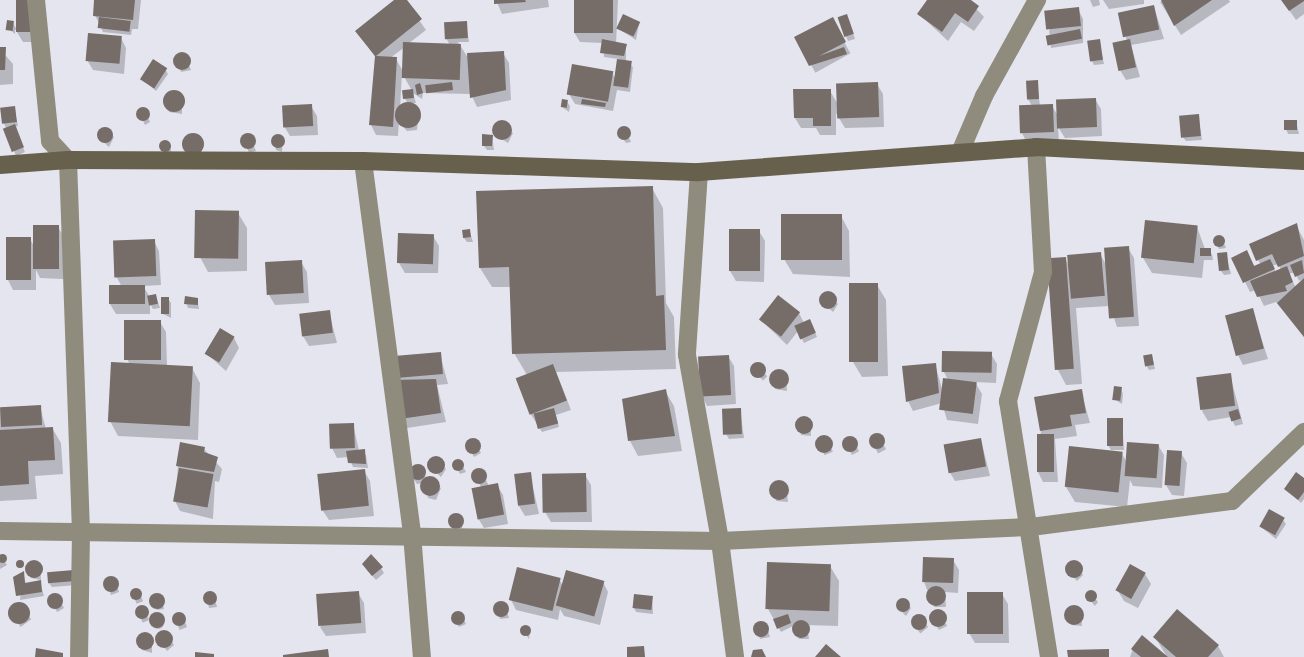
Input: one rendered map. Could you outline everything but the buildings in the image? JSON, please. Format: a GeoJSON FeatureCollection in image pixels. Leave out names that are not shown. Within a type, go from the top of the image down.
{"type":"FeatureCollection","features":[{"type":"Feature","properties":{"kind":"main road"},"geometry":{"type":"LineString","coordinates":[[0,165],[68,160],[363,162],[699,172],[961,150],[1036,147],[1304,161]]}},
{"type":"Feature","properties":{"kind":"street"},"geometry":{"type":"LineString","coordinates":[[36,0],[50,141],[68,160],[81,532],[79,657]]}},
{"type":"Feature","properties":{"kind":"street"},"geometry":{"type":"LineString","coordinates":[[961,150],[984,96],[1037,0]]}},
{"type":"Feature","properties":{"kind":"street"},"geometry":{"type":"LineString","coordinates":[[1036,147],[1043,272],[1008,401],[1031,527],[1049,657]]}},
{"type":"Feature","properties":{"kind":"street"},"geometry":{"type":"LineString","coordinates":[[363,162],[412,534],[422,657]]}},
{"type":"Feature","properties":{"kind":"street"},"geometry":{"type":"LineString","coordinates":[[699,172],[687,355],[720,541],[735,657]]}},
{"type":"Feature","properties":{"kind":"street"},"geometry":{"type":"LineString","coordinates":[[0,531],[412,534],[720,541],[1031,527],[1232,501],[1304,432]]}}]}
